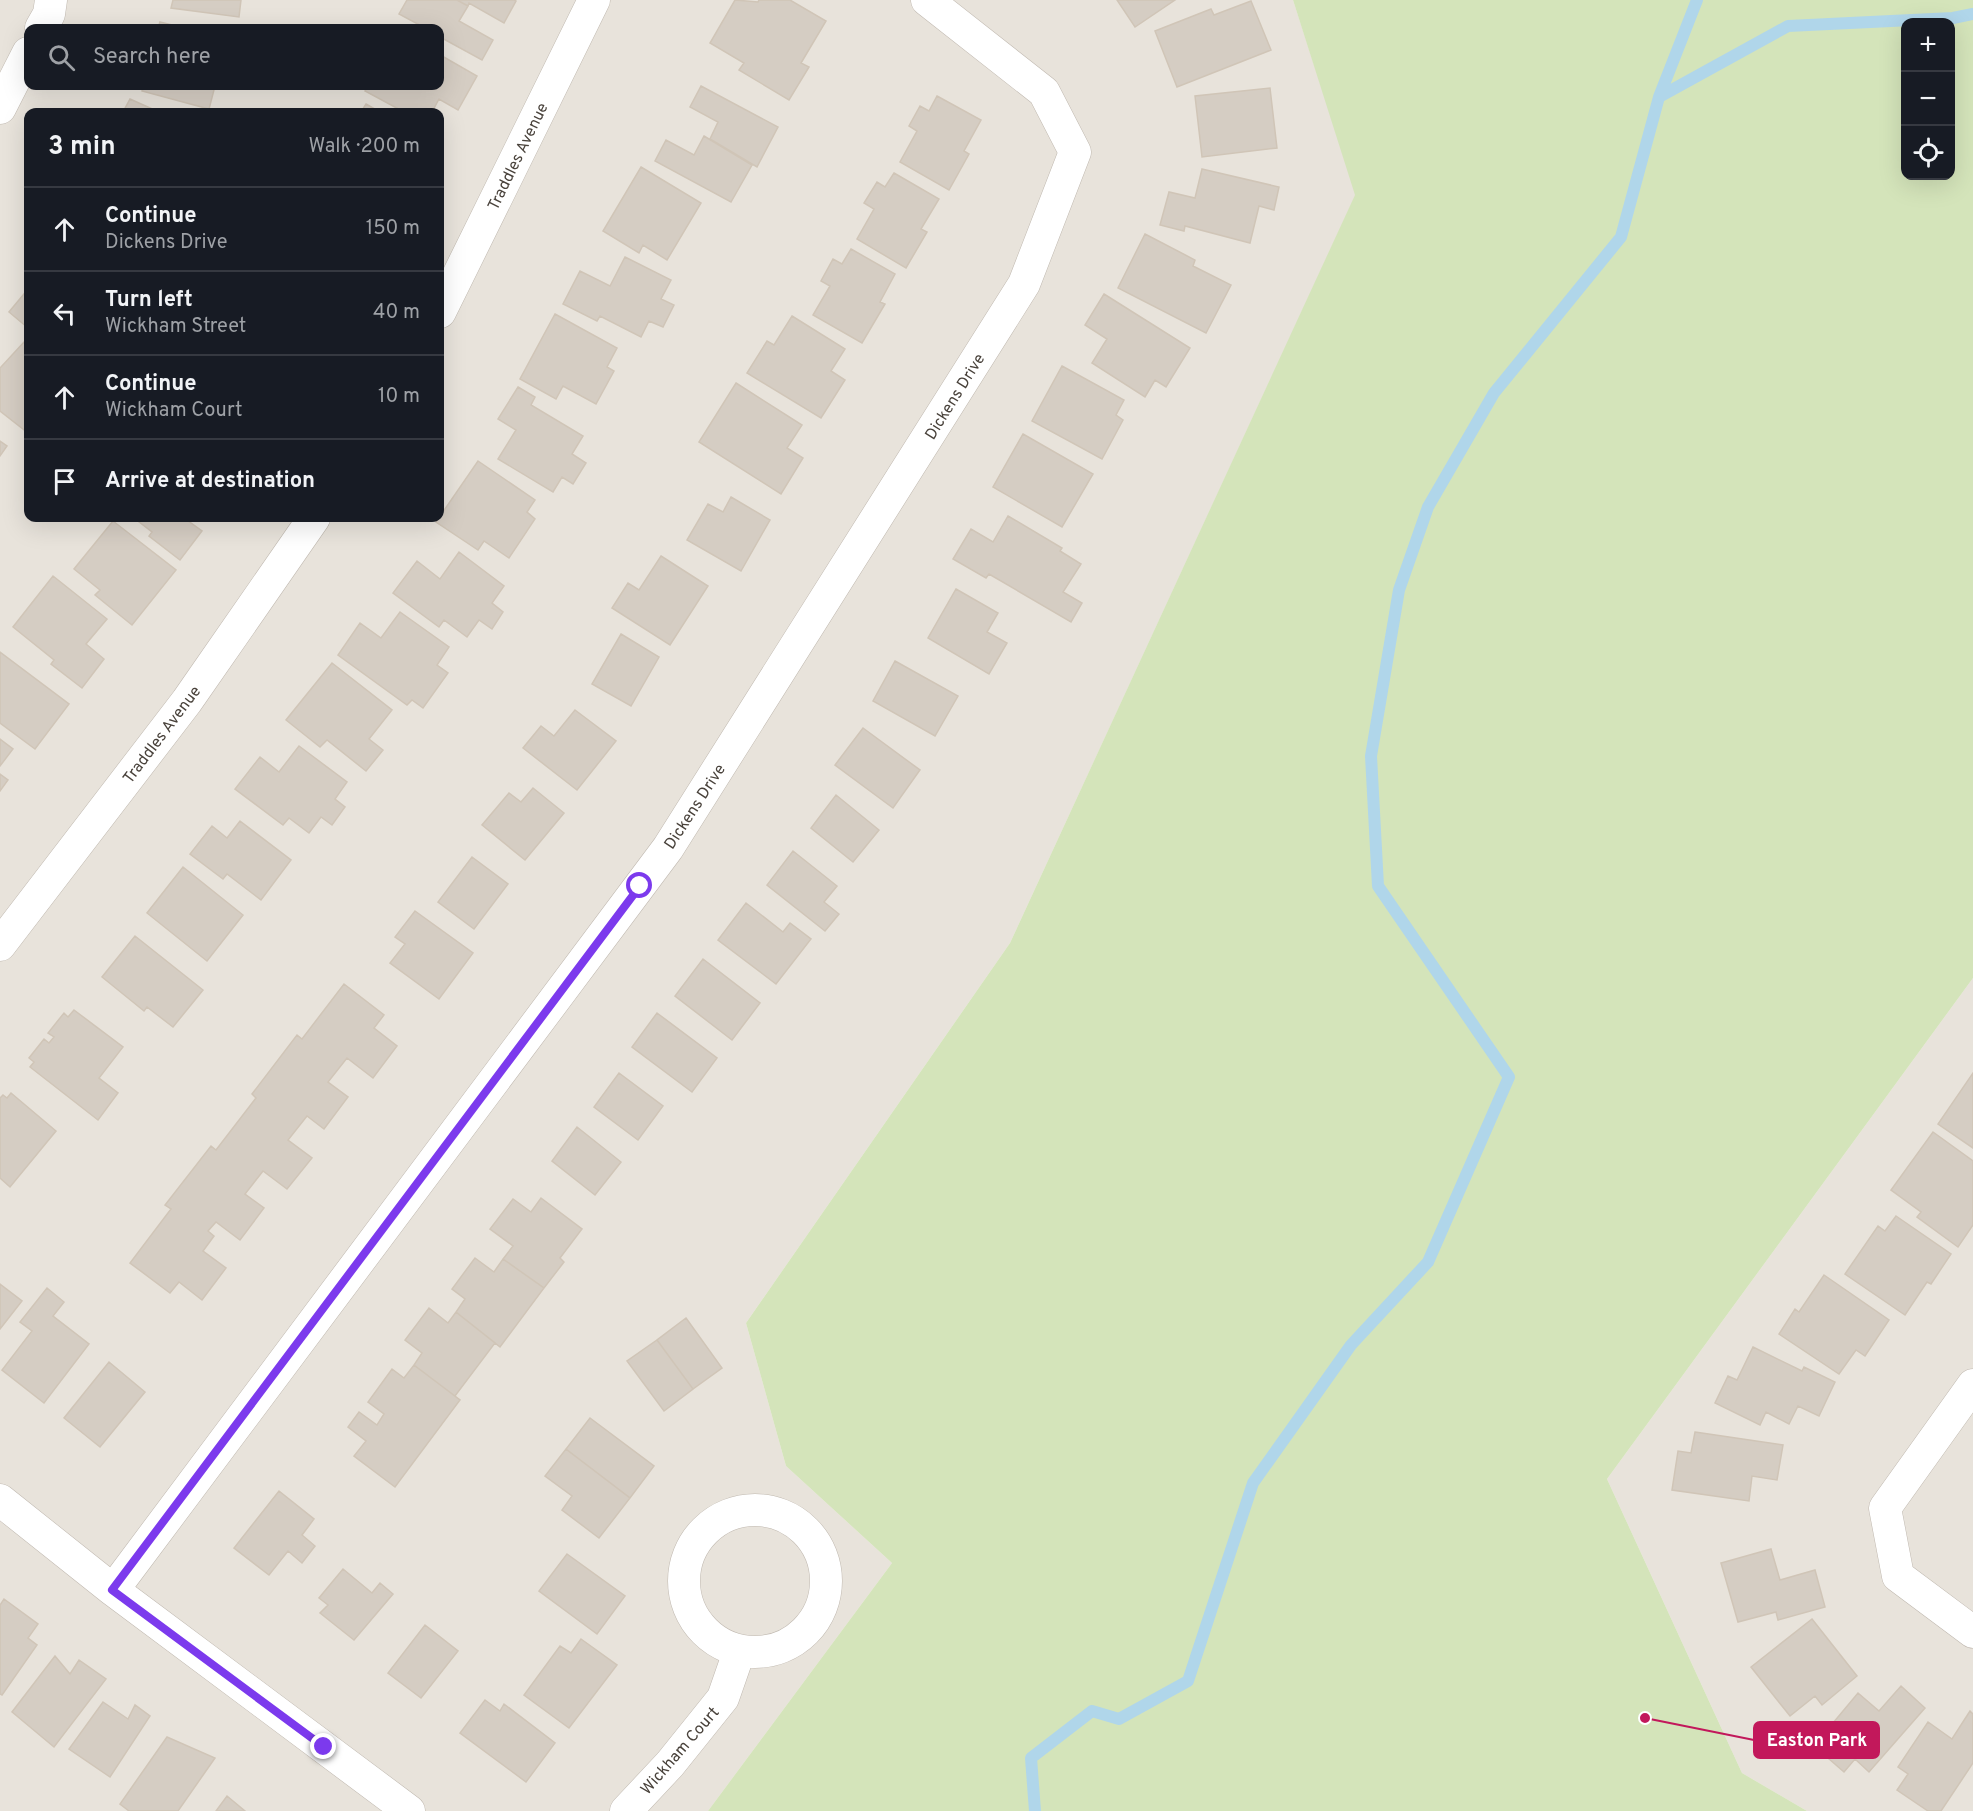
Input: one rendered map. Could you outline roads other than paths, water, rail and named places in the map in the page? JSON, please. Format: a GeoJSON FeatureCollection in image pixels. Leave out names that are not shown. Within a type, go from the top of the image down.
{"type":"FeatureCollection","features":[{"type":"Feature","properties":{"kind":"street"},"geometry":{"type":"LineString","coordinates":[[43,24],[49,14],[51,0]]}},
{"type":"Feature","properties":{"kind":"street","name":"Traddles Avenue"},"geometry":{"type":"LineString","coordinates":[[444,304],[594,0]]}},
{"type":"Feature","properties":{"kind":"street","name":"Dickens Drive"},"geometry":{"type":"LineString","coordinates":[[112,1590],[668,848],[1024,284],[1075,152],[1044,92],[927,0]]}},
{"type":"Feature","properties":{"kind":"street"},"geometry":{"type":"LineString","coordinates":[[0,108],[24,61]]}},
{"type":"Feature","properties":{"kind":"street","name":"Traddles Avenue"},"geometry":{"type":"LineString","coordinates":[[0,945],[187,701],[311,522]]}},
{"type":"Feature","properties":{"kind":"street"},"geometry":{"type":"LineString","coordinates":[[1973,1385],[1885,1508],[1898,1576],[1973,1632]]}},
{"type":"Feature","properties":{"kind":"street"},"geometry":{"type":"LineString","coordinates":[[0,1500],[112,1590],[409,1811]]}},
{"type":"Feature","properties":{"kind":"street"},"geometry":{"type":"LineString","coordinates":[[762,1509],[785,1516],[804,1528],[818,1547],[826,1568],[826,1592],[819,1614],[804,1633],[785,1647],[762,1653],[739,1652],[715,1641],[698,1624],[687,1603],[684,1580],[688,1556],[700,1535],[718,1520],[729,1515],[739,1511],[762,1509]]}},
{"type":"Feature","properties":{"kind":"street","name":"Wickham Court"},"geometry":{"type":"LineString","coordinates":[[626,1811],[670,1764],[723,1698],[739,1652]]}},
{"type":"Feature","properties":{"kind":"waterway"},"geometry":{"type":"LineString","coordinates":[[1035,1811],[1031,1758],[1092,1711],[1119,1719],[1188,1681],[1253,1483],[1351,1345],[1428,1262],[1509,1077],[1378,886],[1371,756],[1399,590],[1428,507],[1494,393],[1621,237],[1659,97],[1697,0]]}},
{"type":"Feature","properties":{"kind":"waterway"},"geometry":{"type":"LineString","coordinates":[[1659,97],[1788,26],[1953,18],[1973,14]]}},
{"type":"Feature","properties":{"kind":"place","name":"Easton Park"},"geometry":{"type":"Point","coordinates":[1645,1718]}}]}
